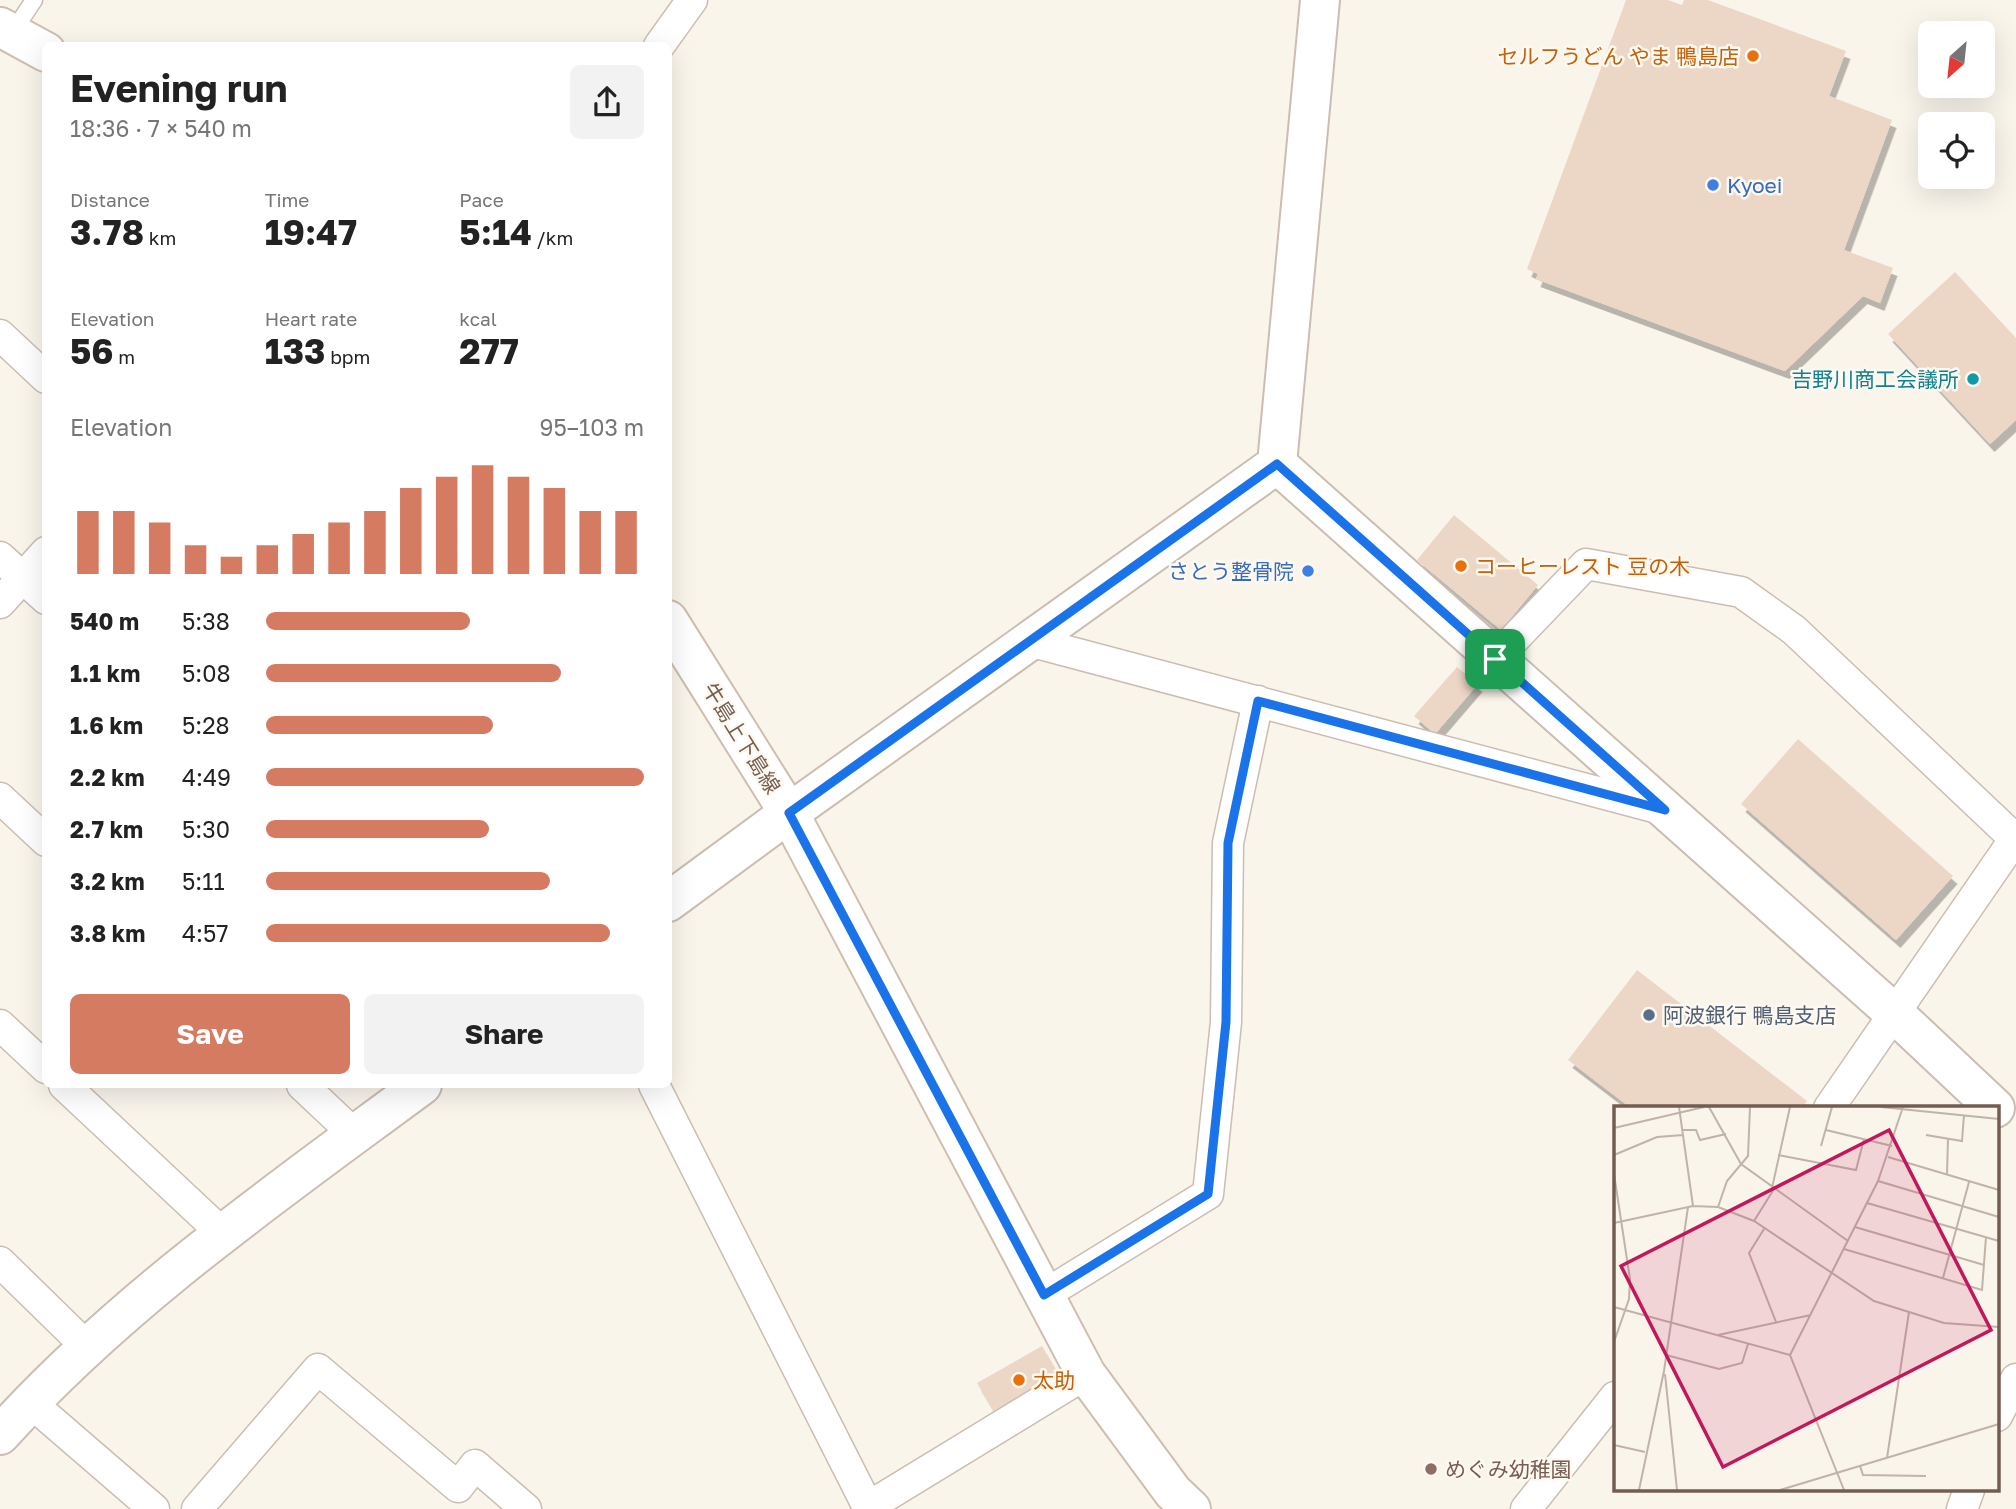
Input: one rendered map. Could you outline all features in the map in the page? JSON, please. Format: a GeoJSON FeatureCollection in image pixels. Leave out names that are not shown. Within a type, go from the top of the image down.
{"type":"FeatureCollection","features":[{"type":"Feature","properties":{"kind":"street"},"geometry":{"type":"LineString","coordinates":[[662,42],[692,0]]}},
{"type":"Feature","properties":{"kind":"street"},"geometry":{"type":"LineString","coordinates":[[672,899],[1277,464],[1320,0]]}},
{"type":"Feature","properties":{"kind":"street"},"geometry":{"type":"LineString","coordinates":[[6,30],[42,50]]}},
{"type":"Feature","properties":{"kind":"street"},"geometry":{"type":"LineString","coordinates":[[0,335],[42,375]]}},
{"type":"Feature","properties":{"kind":"street"},"geometry":{"type":"LineString","coordinates":[[1277,464],[1894,1013],[1993,1106]]}},
{"type":"Feature","properties":{"kind":"street"},"geometry":{"type":"LineString","coordinates":[[0,603],[42,556]]}},
{"type":"Feature","properties":{"kind":"street"},"geometry":{"type":"LineString","coordinates":[[0,557],[42,595]]}},
{"type":"Feature","properties":{"kind":"street"},"geometry":{"type":"LineString","coordinates":[[1495,659],[1586,564],[1741,593],[1794,630],[2015,838],[1830,1106]]}},
{"type":"Feature","properties":{"kind":"street","name":"牛島上下島線"},"geometry":{"type":"LineString","coordinates":[[672,626],[789,813],[1086,1374],[1173,1492],[1191,1509]]}},
{"type":"Feature","properties":{"kind":"street"},"geometry":{"type":"LineString","coordinates":[[1029,641],[1665,810]]}},
{"type":"Feature","properties":{"kind":"street"},"geometry":{"type":"LineString","coordinates":[[1044,1295],[1208,1194],[1226,1022],[1228,843],[1258,701]]}},
{"type":"Feature","properties":{"kind":"street"},"geometry":{"type":"LineString","coordinates":[[0,798],[42,837]]}},
{"type":"Feature","properties":{"kind":"street"},"geometry":{"type":"LineString","coordinates":[[0,1025],[42,1064]]}},
{"type":"Feature","properties":{"kind":"street"},"geometry":{"type":"LineString","coordinates":[[67,1088],[223,1234]]}},
{"type":"Feature","properties":{"kind":"street"},"geometry":{"type":"LineString","coordinates":[[305,1088],[355,1135]]}},
{"type":"Feature","properties":{"kind":"street"},"geometry":{"type":"LineString","coordinates":[[0,1435],[87,1347],[223,1234],[418,1088]]}},
{"type":"Feature","properties":{"kind":"street"},"geometry":{"type":"LineString","coordinates":[[656,1088],[868,1508],[1086,1374]]}},
{"type":"Feature","properties":{"kind":"street"},"geometry":{"type":"LineString","coordinates":[[1998,1111],[2016,1128]]}},
{"type":"Feature","properties":{"kind":"street"},"geometry":{"type":"LineString","coordinates":[[0,1262],[87,1347]]}},
{"type":"Feature","properties":{"kind":"street"},"geometry":{"type":"LineString","coordinates":[[197,1509],[318,1369],[458,1487],[475,1465],[526,1509]]}},
{"type":"Feature","properties":{"kind":"street"},"geometry":{"type":"LineString","coordinates":[[1998,1414],[2016,1379]]}},
{"type":"Feature","properties":{"kind":"street"},"geometry":{"type":"LineString","coordinates":[[1526,1509],[1614,1398]]}},
{"type":"Feature","properties":{"kind":"street"},"geometry":{"type":"LineString","coordinates":[[30,1402],[154,1509]]}},
{"type":"Feature","properties":{"kind":"street"},"geometry":{"type":"LineString","coordinates":[[1962,1509],[1968,1492]]}},
{"type":"Feature","properties":{"kind":"lane"},"geometry":{"type":"LineString","coordinates":[[6,30],[34,0]]}},
{"type":"Feature","properties":{"kind":"building","name":"Kyoei"},"geometry":{"type":"Polygon","coordinates":[[[1626,0],[1668,0],[1682,5],[1684,0],[1708,0],[1846,51],[1829,96],[1892,120],[1844,250],[1893,268],[1880,303],[1863,296],[1785,371],[1536,279],[1538,274],[1527,269],[1626,0]]]}},
{"type":"Feature","properties":{"kind":"building","name":"吉野川商工会議所"},"geometry":{"type":"Polygon","coordinates":[[[1955,272],[2016,338],[2016,420],[1990,444],[1888,334],[1955,272]]]}},
{"type":"Feature","properties":{"kind":"building"},"geometry":{"type":"Polygon","coordinates":[[[1454,515],[1538,585],[1501,630],[1417,560],[1454,515]]]}},
{"type":"Feature","properties":{"kind":"building"},"geometry":{"type":"Polygon","coordinates":[[[1457,667],[1478,684],[1435,734],[1414,716],[1457,667]]]}},
{"type":"Feature","properties":{"kind":"building"},"geometry":{"type":"Polygon","coordinates":[[[1798,739],[1953,876],[1896,940],[1741,804],[1798,739]]]}},
{"type":"Feature","properties":{"kind":"building","name":"阿波銀行 鴨島支店"},"geometry":{"type":"Polygon","coordinates":[[[1637,970],[1807,1101],[1803,1106],[1628,1106],[1568,1060],[1637,970]]]}},
{"type":"Feature","properties":{"kind":"building","name":"太助"},"geometry":{"type":"Polygon","coordinates":[[[1042,1346],[1061,1378],[996,1415],[977,1383],[1042,1346]]]}},
{"type":"Feature","properties":{"kind":"place","name":"セルフうどん やま 鴨島店"},"geometry":{"type":"Point","coordinates":[1753,56]}},
{"type":"Feature","properties":{"kind":"place","name":"Kyoei"},"geometry":{"type":"Point","coordinates":[1713,185]}},
{"type":"Feature","properties":{"kind":"place","name":"吉野川商工会議所"},"geometry":{"type":"Point","coordinates":[1973,379]}},
{"type":"Feature","properties":{"kind":"place","name":"コーヒーレスト 豆の木"},"geometry":{"type":"Point","coordinates":[1461,566]}},
{"type":"Feature","properties":{"kind":"place","name":"さとう整骨院"},"geometry":{"type":"Point","coordinates":[1308,571]}},
{"type":"Feature","properties":{"kind":"place","name":"阿波銀行 鴨島支店"},"geometry":{"type":"Point","coordinates":[1649,1015]}},
{"type":"Feature","properties":{"kind":"place","name":"太助"},"geometry":{"type":"Point","coordinates":[1019,1380]}},
{"type":"Feature","properties":{"kind":"place","name":"めぐみ幼稚園"},"geometry":{"type":"Point","coordinates":[1431,1469]}},
{"type":"Feature","properties":{"kind":"route"},"geometry":{"type":"LineString","coordinates":[[1277,464],[1495,659],[1665,810],[1258,701],[1228,843],[1226,1022],[1208,1194],[1044,1295],[789,813],[1277,464]]}}]}
